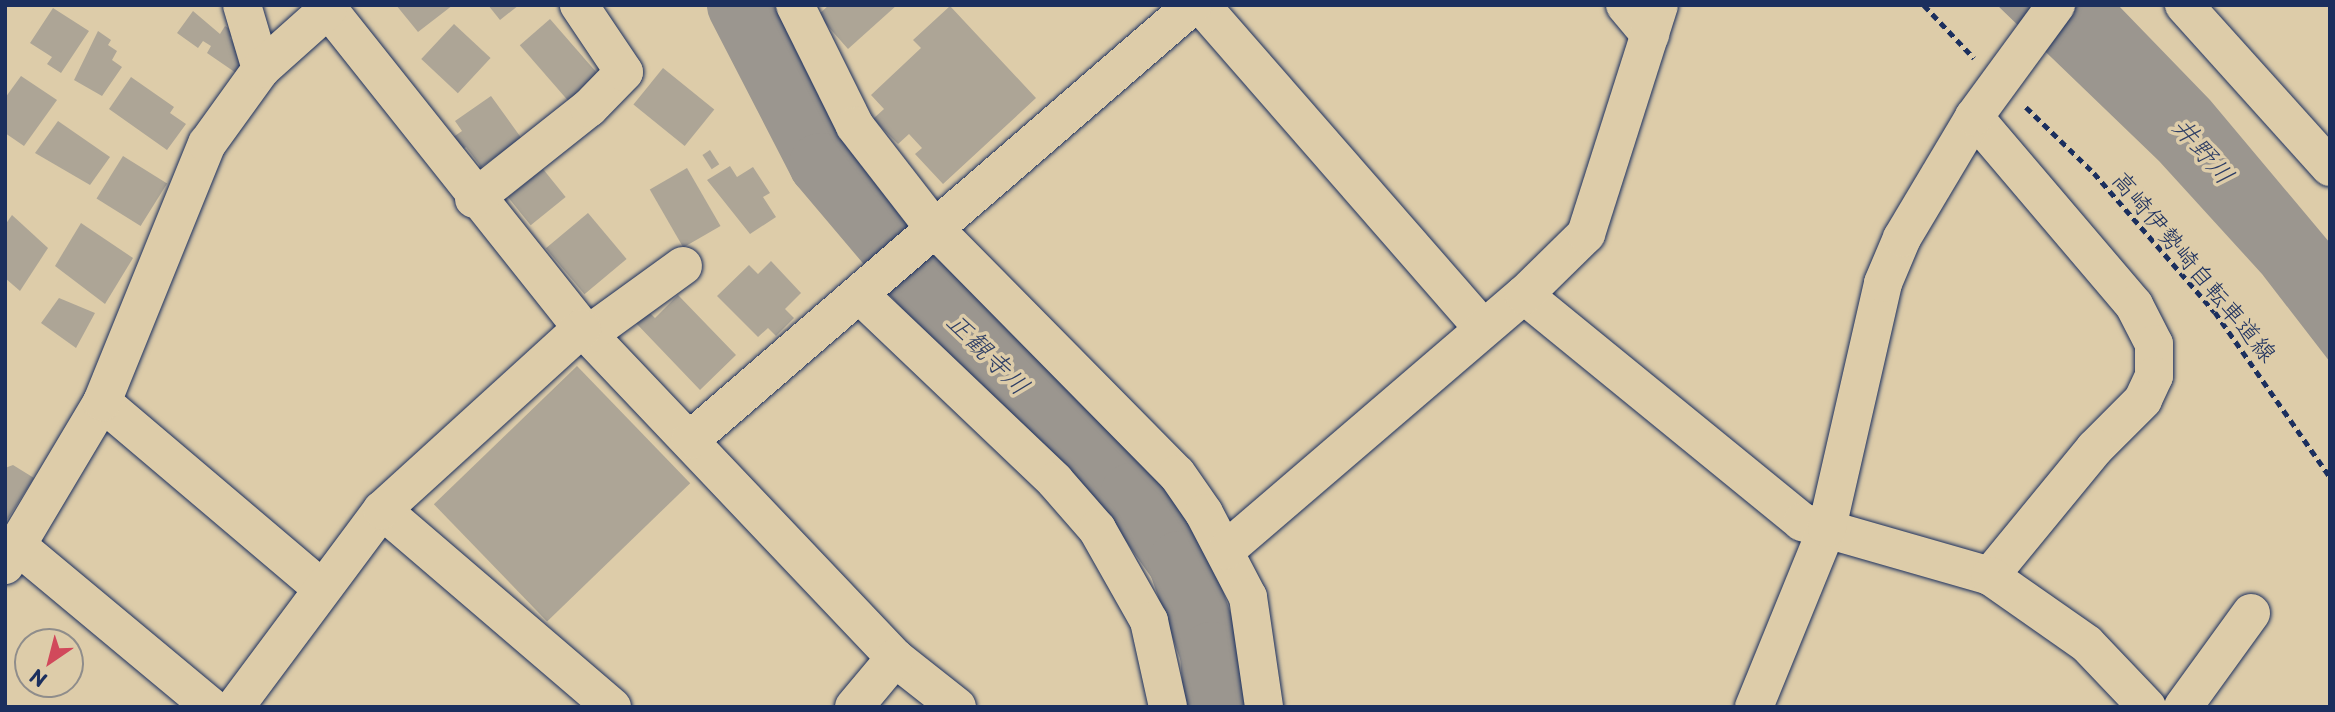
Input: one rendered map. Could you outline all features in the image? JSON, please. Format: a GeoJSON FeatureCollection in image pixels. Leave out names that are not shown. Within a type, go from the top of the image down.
{"type":"FeatureCollection","features":[{"type":"Feature","properties":{"kind":"street"},"geometry":{"type":"LineString","coordinates":[[242,5],[261,69]]}},
{"type":"Feature","properties":{"kind":"street"},"geometry":{"type":"LineString","coordinates":[[474,199],[589,108],[624,72],[579,5]]}},
{"type":"Feature","properties":{"kind":"street"},"geometry":{"type":"LineString","coordinates":[[795,5],[855,126],[930,234],[1177,474],[1226,550],[1248,597],[1264,707]]}},
{"type":"Feature","properties":{"kind":"street"},"geometry":{"type":"LineString","coordinates":[[690,440],[1192,5]]}},
{"type":"Feature","properties":{"kind":"street"},"geometry":{"type":"LineString","coordinates":[[1201,5],[1482,327]]}},
{"type":"Feature","properties":{"kind":"street"},"geometry":{"type":"LineString","coordinates":[[1226,550],[1482,327],[1524,295],[1586,234],[1654,20],[1625,5]]}},
{"type":"Feature","properties":{"kind":"street"},"geometry":{"type":"LineString","coordinates":[[1754,707],[1827,528],[1883,283],[1902,238],[1974,117],[2056,5]]}},
{"type":"Feature","properties":{"kind":"street"},"geometry":{"type":"LineString","coordinates":[[2183,5],[2330,167]]}},
{"type":"Feature","properties":{"kind":"street"},"geometry":{"type":"LineString","coordinates":[[211,707],[12,556],[102,402],[174,213],[207,144],[261,69],[327,7],[474,199],[585,331],[895,658],[957,707]]}},
{"type":"Feature","properties":{"kind":"street"},"geometry":{"type":"LineString","coordinates":[[1974,117],[2134,305],[2154,344],[2154,376],[2143,400],[2095,448],[1990,576]]}},
{"type":"Feature","properties":{"kind":"street"},"geometry":{"type":"LineString","coordinates":[[235,707],[321,588],[383,510],[585,331],[683,266]]}},
{"type":"Feature","properties":{"kind":"street"},"geometry":{"type":"LineString","coordinates":[[871,285],[1097,529],[1149,621],[1168,707]]}},
{"type":"Feature","properties":{"kind":"street"},"geometry":{"type":"LineString","coordinates":[[1524,295],[1802,522],[1990,576],[2087,644],[2147,707]]}},
{"type":"Feature","properties":{"kind":"street"},"geometry":{"type":"LineString","coordinates":[[102,402],[321,588]]}},
{"type":"Feature","properties":{"kind":"street"},"geometry":{"type":"LineString","coordinates":[[383,510],[612,707]]}},
{"type":"Feature","properties":{"kind":"street"},"geometry":{"type":"LineString","coordinates":[[2183,707],[2251,613]]}},
{"type":"Feature","properties":{"kind":"street"},"geometry":{"type":"LineString","coordinates":[[854,707],[895,658]]}},
{"type":"Feature","properties":{"kind":"path","name":"高崎伊勢崎自転車道線"},"geometry":{"type":"LineString","coordinates":[[1924,5],[2094,173],[2215,312],[2330,477]]}},
{"type":"Feature","properties":{"kind":"water","name":"井野川"},"geometry":{"type":"Polygon","coordinates":[[[1997,5],[2118,5],[2210,100],[2330,243],[2330,362],[2262,274],[2159,161],[1997,5]]]}},
{"type":"Feature","properties":{"kind":"building"},"geometry":{"type":"Polygon","coordinates":[[[396,5],[453,5],[418,32],[396,5]]]}},
{"type":"Feature","properties":{"kind":"building"},"geometry":{"type":"Polygon","coordinates":[[[488,5],[519,5],[500,20],[488,5]]]}},
{"type":"Feature","properties":{"kind":"building"},"geometry":{"type":"Polygon","coordinates":[[[829,5],[897,5],[848,49],[818,15],[829,5]]]}},
{"type":"Feature","properties":{"kind":"building"},"geometry":{"type":"Polygon","coordinates":[[[950,6],[1036,98],[943,184],[915,154],[922,148],[909,134],[898,144],[873,119],[884,109],[871,95],[921,48],[913,40],[950,6]]]}},
{"type":"Feature","properties":{"kind":"building"},"geometry":{"type":"Polygon","coordinates":[[[53,8],[89,31],[61,73],[47,64],[52,57],[30,43],[53,8]]]}},
{"type":"Feature","properties":{"kind":"building"},"geometry":{"type":"Polygon","coordinates":[[[193,11],[220,34],[225,26],[234,32],[230,38],[248,62],[239,75],[207,53],[211,46],[203,41],[198,48],[177,33],[193,11]]]}},
{"type":"Feature","properties":{"kind":"building"},"geometry":{"type":"Polygon","coordinates":[[[550,19],[599,75],[568,101],[520,45],[550,19]]]}},
{"type":"Feature","properties":{"kind":"building"},"geometry":{"type":"Polygon","coordinates":[[[454,24],[491,58],[458,93],[421,59],[454,24]]]}},
{"type":"Feature","properties":{"kind":"building"},"geometry":{"type":"Polygon","coordinates":[[[98,31],[111,40],[108,45],[117,51],[112,60],[122,67],[102,96],[74,80],[98,31]]]}},
{"type":"Feature","properties":{"kind":"building"},"geometry":{"type":"Polygon","coordinates":[[[663,68],[714,110],[685,146],[633,105],[663,68]]]}},
{"type":"Feature","properties":{"kind":"building"},"geometry":{"type":"Polygon","coordinates":[[[21,76],[57,100],[24,146],[5,133],[5,98],[21,76]]]}},
{"type":"Feature","properties":{"kind":"building"},"geometry":{"type":"Polygon","coordinates":[[[131,77],[174,107],[170,113],[186,124],[167,150],[109,109],[131,77]]]}},
{"type":"Feature","properties":{"kind":"building"},"geometry":{"type":"Polygon","coordinates":[[[491,96],[522,139],[481,167],[466,147],[458,153],[449,140],[462,131],[455,121],[491,96]]]}},
{"type":"Feature","properties":{"kind":"building"},"geometry":{"type":"Polygon","coordinates":[[[58,121],[110,157],[90,185],[35,153],[58,121]]]}},
{"type":"Feature","properties":{"kind":"building"},"geometry":{"type":"Polygon","coordinates":[[[710,150],[719,164],[712,169],[702,155],[710,150]]]}},
{"type":"Feature","properties":{"kind":"building"},"geometry":{"type":"Polygon","coordinates":[[[123,156],[167,184],[141,226],[97,198],[123,156]]]}},
{"type":"Feature","properties":{"kind":"building"},"geometry":{"type":"Polygon","coordinates":[[[730,166],[737,177],[753,167],[770,193],[763,197],[776,217],[750,234],[707,180],[730,166]]]}},
{"type":"Feature","properties":{"kind":"building"},"geometry":{"type":"Polygon","coordinates":[[[687,168],[720,226],[683,248],[650,190],[687,168]]]}},
{"type":"Feature","properties":{"kind":"building"},"geometry":{"type":"Polygon","coordinates":[[[543,169],[566,197],[531,225],[508,197],[543,169]]]}},
{"type":"Feature","properties":{"kind":"building"},"geometry":{"type":"Polygon","coordinates":[[[588,213],[627,259],[584,294],[546,248],[588,213]]]}},
{"type":"Feature","properties":{"kind":"building"},"geometry":{"type":"Polygon","coordinates":[[[12,215],[48,248],[20,291],[5,278],[5,225],[12,215]]]}},
{"type":"Feature","properties":{"kind":"building"},"geometry":{"type":"Polygon","coordinates":[[[81,223],[133,258],[105,304],[55,266],[81,223]]]}},
{"type":"Feature","properties":{"kind":"building"},"geometry":{"type":"Polygon","coordinates":[[[771,261],[801,293],[785,309],[794,318],[776,336],[768,328],[758,337],[717,296],[749,265],[758,274],[771,261]]]}},
{"type":"Feature","properties":{"kind":"building"},"geometry":{"type":"Polygon","coordinates":[[[678,295],[736,355],[700,390],[634,321],[646,309],[655,318],[678,295]]]}},
{"type":"Feature","properties":{"kind":"building"},"geometry":{"type":"Polygon","coordinates":[[[59,298],[95,313],[76,348],[41,323],[59,298]]]}},
{"type":"Feature","properties":{"kind":"building"},"geometry":{"type":"Polygon","coordinates":[[[577,366],[690,483],[547,621],[434,504],[577,366]]]}},
{"type":"Feature","properties":{"kind":"building"},"geometry":{"type":"Polygon","coordinates":[[[13,465],[34,478],[7,520],[5,468],[13,465]]]}},
{"type":"Feature","properties":{"kind":"waterway","name":"正観寺川"},"geometry":{"type":"LineString","coordinates":[[738,5],[820,164],[932,296],[1131,494],[1179,562],[1211,653],[1215,707]]}}]}
